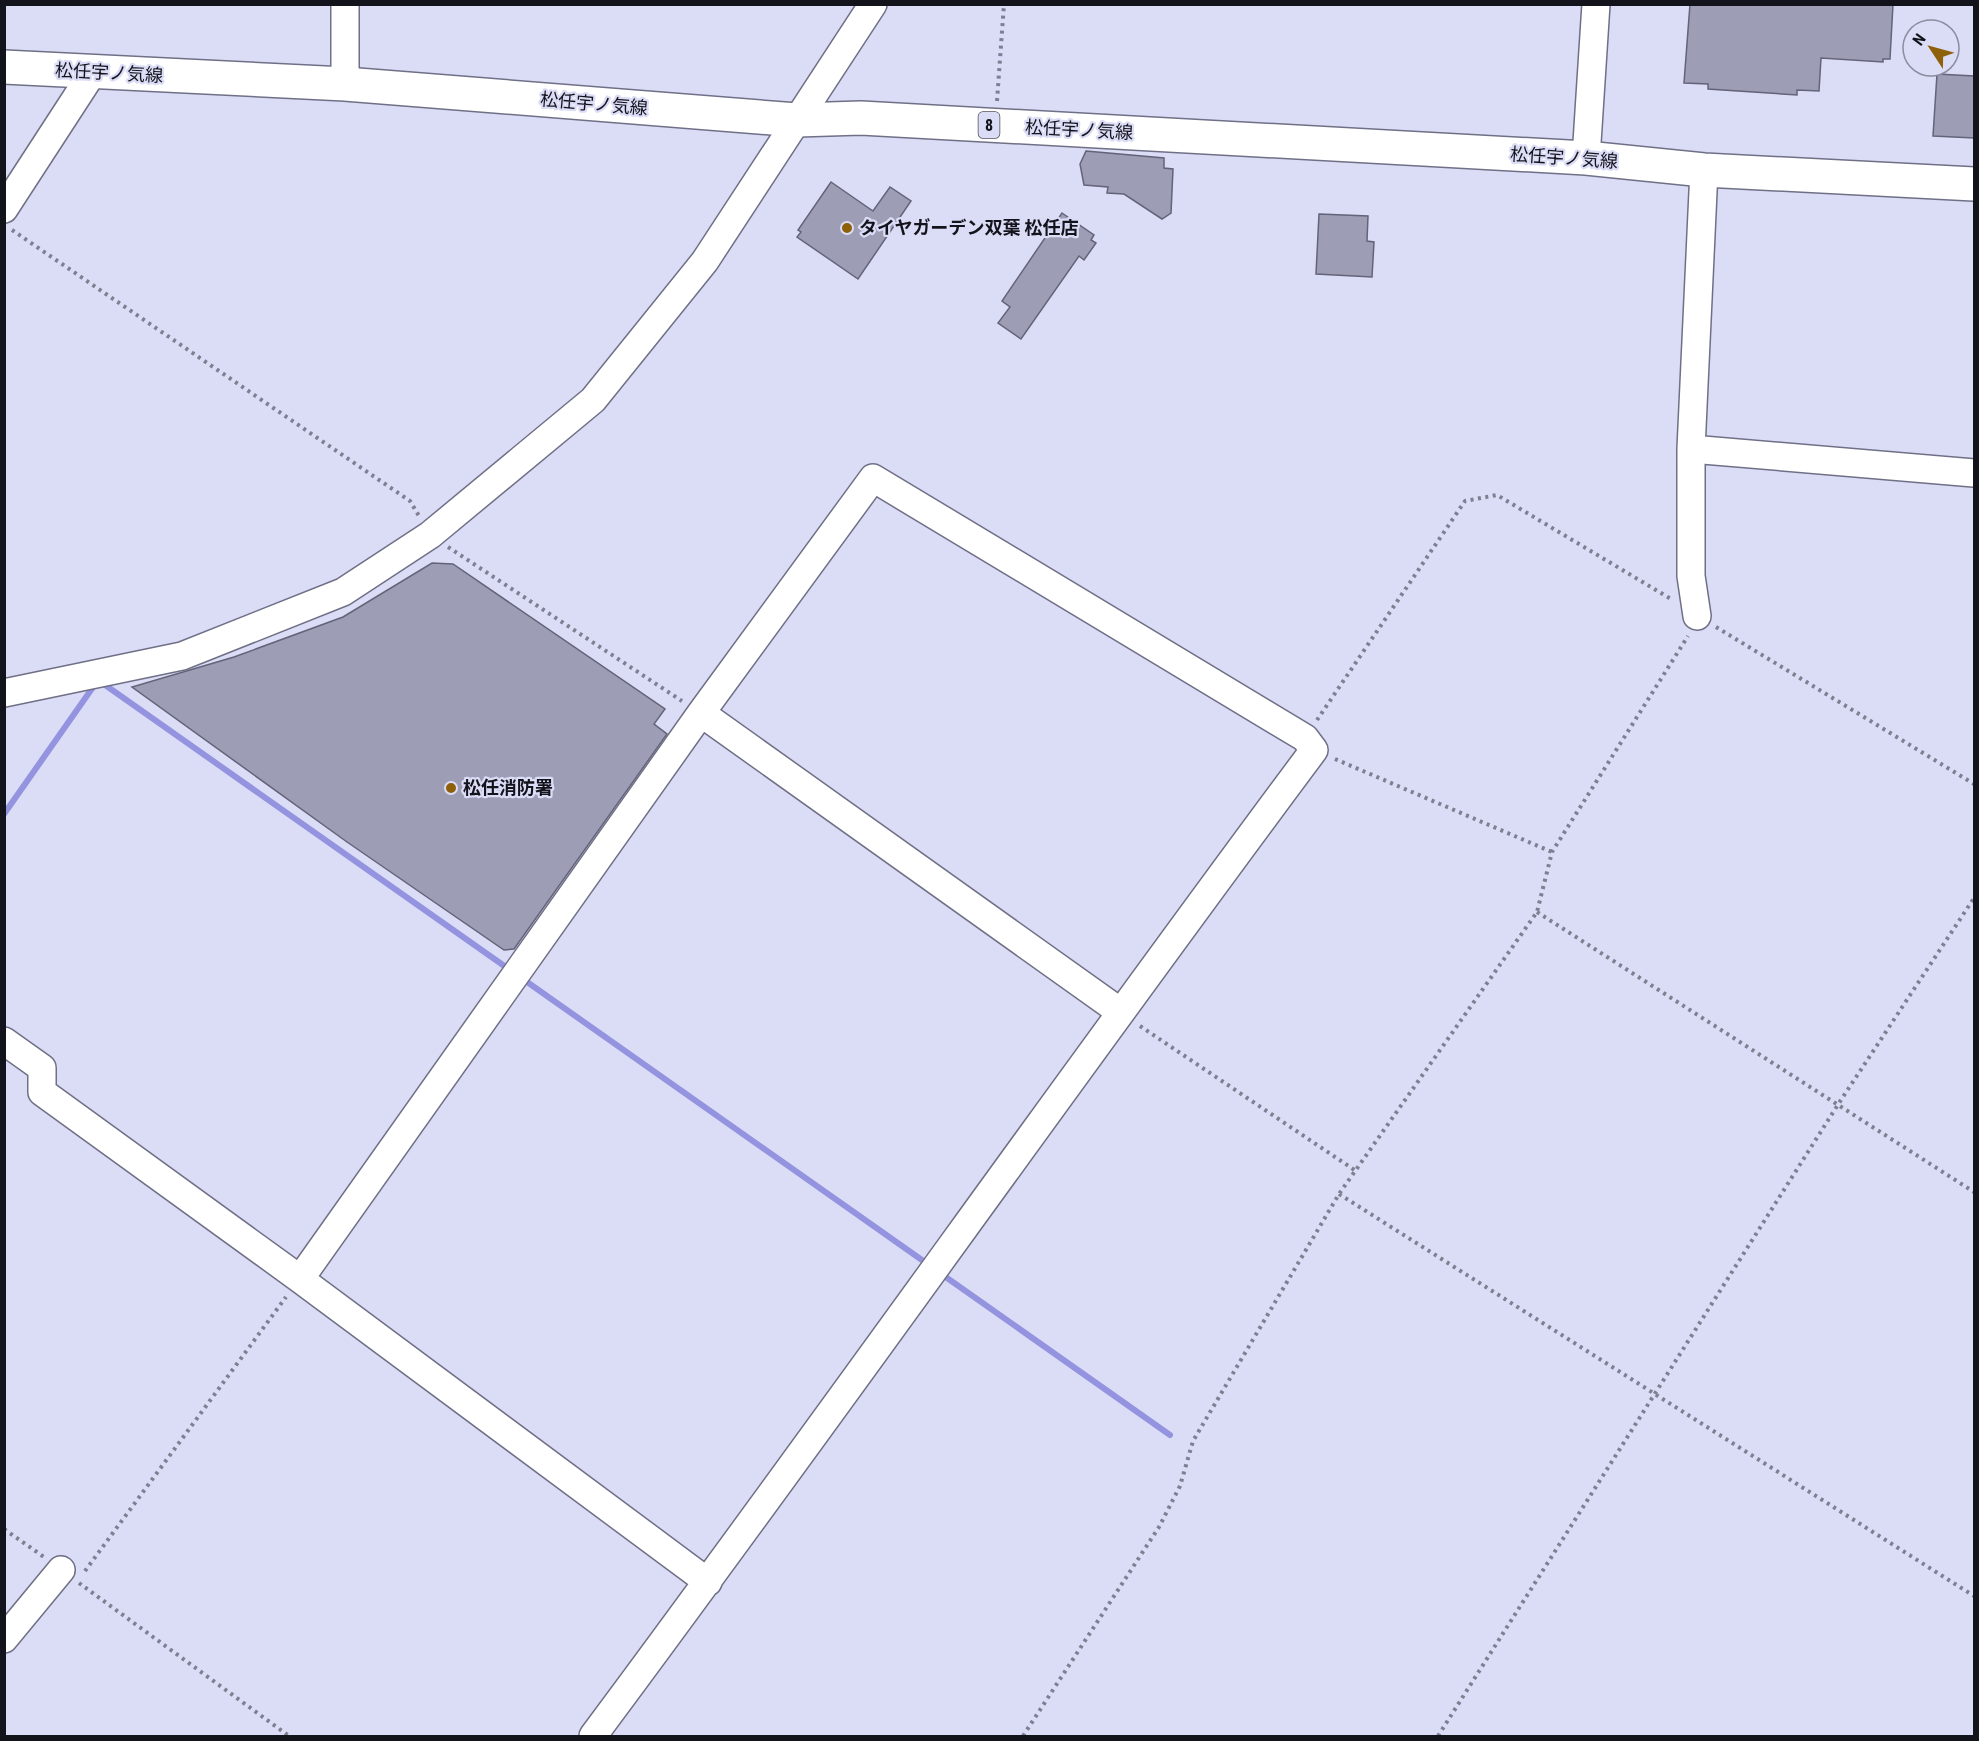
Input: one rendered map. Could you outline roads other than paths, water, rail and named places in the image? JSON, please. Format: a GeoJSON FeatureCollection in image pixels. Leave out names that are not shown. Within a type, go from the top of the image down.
{"type":"FeatureCollection","features":[{"type":"Feature","properties":{"kind":"main road","name":"松任宇ノ気線"},"geometry":{"type":"LineString","coordinates":[[4,67],[345,84],[797,120],[861,118],[995,125],[1586,158],[1704,170],[1974,184]]}},
{"type":"Feature","properties":{"kind":"street"},"geometry":{"type":"LineString","coordinates":[[345,4],[345,84]]}},
{"type":"Feature","properties":{"kind":"street"},"geometry":{"type":"LineString","coordinates":[[4,693],[182,656],[343,592],[430,535],[593,400],[705,261],[873,4]]}},
{"type":"Feature","properties":{"kind":"street"},"geometry":{"type":"LineString","coordinates":[[1586,158],[1596,4]]}},
{"type":"Feature","properties":{"kind":"street"},"geometry":{"type":"LineString","coordinates":[[4,209],[93,72]]}},
{"type":"Feature","properties":{"kind":"street"},"geometry":{"type":"LineString","coordinates":[[1697,616],[1691,576],[1690,449],[1704,170]]}},
{"type":"Feature","properties":{"kind":"street"},"geometry":{"type":"LineString","coordinates":[[1690,449],[1974,473]]}},
{"type":"Feature","properties":{"kind":"street"},"geometry":{"type":"LineString","coordinates":[[300,1279],[700,713],[873,478],[1309,744],[708,1582],[593,1737]]}},
{"type":"Feature","properties":{"kind":"street"},"geometry":{"type":"LineString","coordinates":[[700,713],[1119,1011]]}},
{"type":"Feature","properties":{"kind":"street"},"geometry":{"type":"LineString","coordinates":[[4,1041],[42,1068],[42,1092],[300,1279],[708,1582]]}},
{"type":"Feature","properties":{"kind":"street"},"geometry":{"type":"LineString","coordinates":[[4,1639],[74,1574]]}},
{"type":"Feature","properties":{"kind":"waterway"},"geometry":{"type":"LineString","coordinates":[[4,814],[98,680],[510,970]]}},
{"type":"Feature","properties":{"kind":"waterway"},"geometry":{"type":"LineString","coordinates":[[520,977],[929,1265]]}},
{"type":"Feature","properties":{"kind":"waterway"},"geometry":{"type":"LineString","coordinates":[[940,1273],[1170,1435]]}},
{"type":"Feature","properties":{"kind":"place","name":"タイヤガーデン双葉 松任店"},"geometry":{"type":"Point","coordinates":[847,228]}},
{"type":"Feature","properties":{"kind":"place","name":"松任消防署"},"geometry":{"type":"Point","coordinates":[451,788]}}]}
